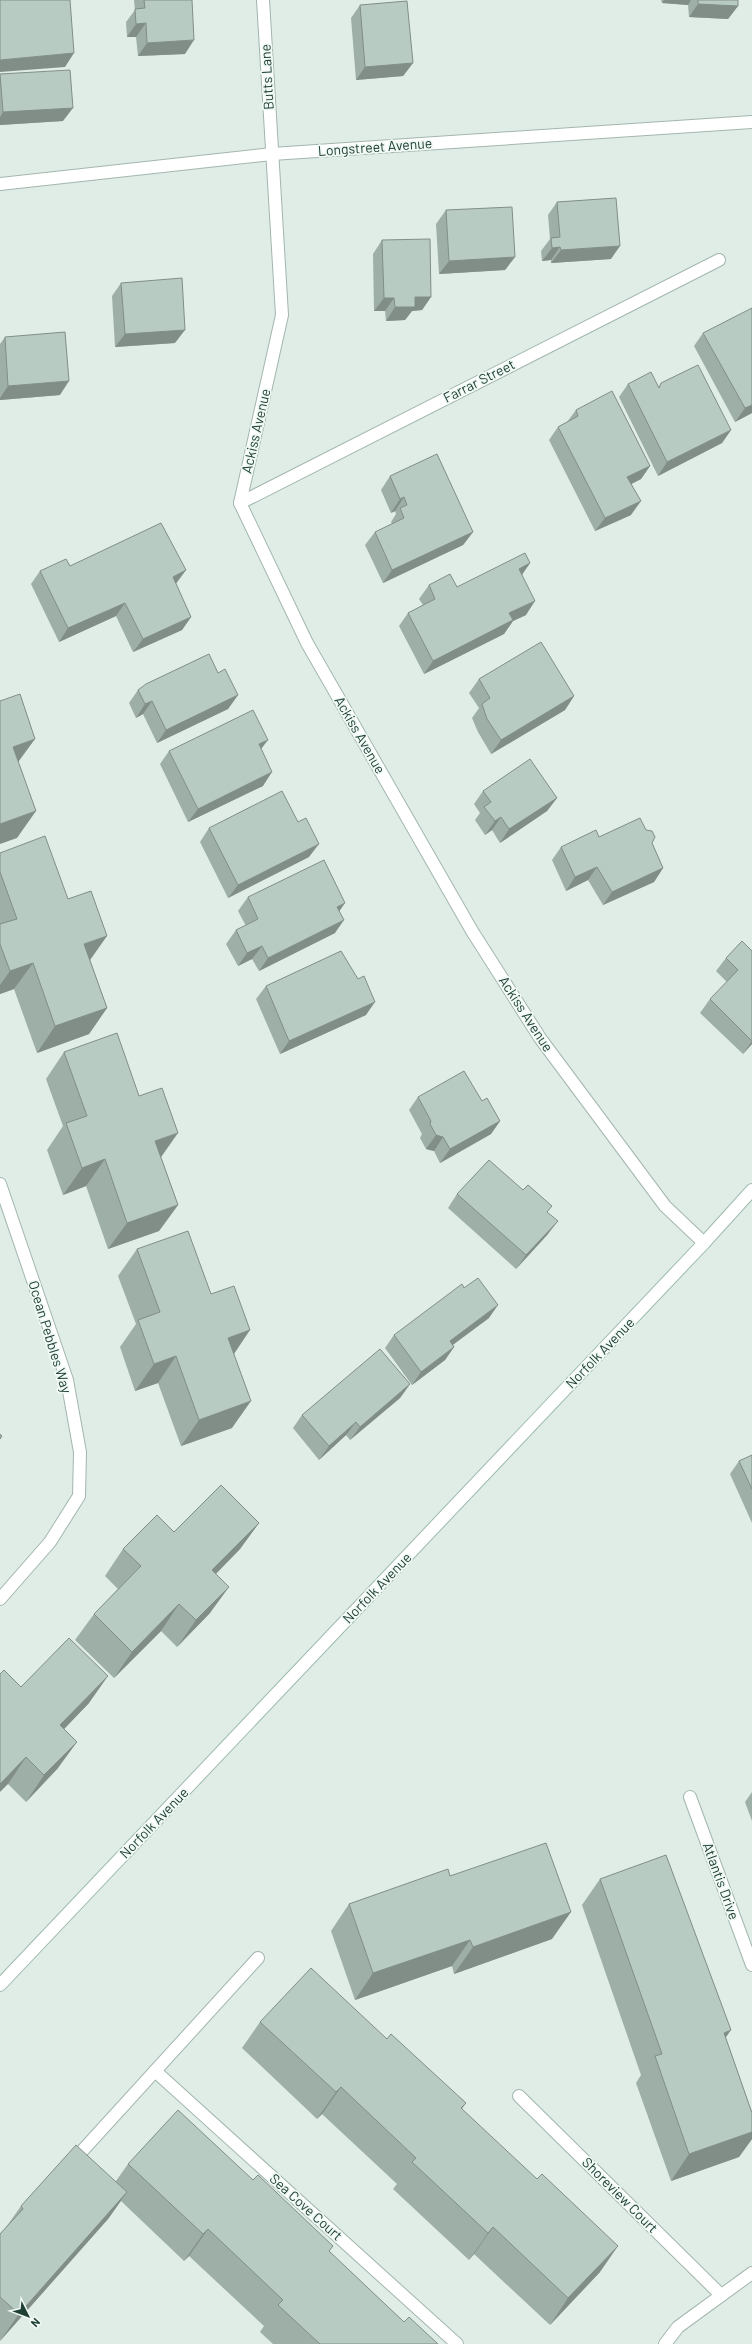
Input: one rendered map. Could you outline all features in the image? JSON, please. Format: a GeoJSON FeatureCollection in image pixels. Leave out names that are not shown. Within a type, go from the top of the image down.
{"type":"FeatureCollection","features":[{"type":"Feature","properties":{"kind":"street","name":"Butts Lane"},"geometry":{"type":"LineString","coordinates":[[263,0],[272,154]]}},
{"type":"Feature","properties":{"kind":"street","name":"Longstreet Avenue"},"geometry":{"type":"LineString","coordinates":[[0,184],[272,154],[752,122]]}},
{"type":"Feature","properties":{"kind":"street","name":"Ackiss Avenue"},"geometry":{"type":"LineString","coordinates":[[272,154],[282,315],[240,503],[307,643],[472,930],[540,1038],[665,1206],[704,1243]]}},
{"type":"Feature","properties":{"kind":"street","name":"Farrar Street"},"geometry":{"type":"LineString","coordinates":[[240,503],[719,260]]}},
{"type":"Feature","properties":{"kind":"street","name":"Ocean Pebbles Way"},"geometry":{"type":"LineString","coordinates":[[0,1184],[67,1380],[80,1452],[79,1496],[50,1542],[0,1600]]}},
{"type":"Feature","properties":{"kind":"street","name":"Norfolk Avenue"},"geometry":{"type":"LineString","coordinates":[[0,1985],[704,1243],[752,1190]]}},
{"type":"Feature","properties":{"kind":"street","name":"Atlantis Drive"},"geometry":{"type":"LineString","coordinates":[[690,1797],[752,1965]]}},
{"type":"Feature","properties":{"kind":"street"},"geometry":{"type":"LineString","coordinates":[[82,2150],[258,1958]]}},
{"type":"Feature","properties":{"kind":"street","name":"Sea Cove Court"},"geometry":{"type":"LineString","coordinates":[[156,2071],[458,2344]]}},
{"type":"Feature","properties":{"kind":"street","name":"Shoreview Court"},"geometry":{"type":"LineString","coordinates":[[518,2096],[721,2295]]}},
{"type":"Feature","properties":{"kind":"street"},"geometry":{"type":"LineString","coordinates":[[664,2344],[678,2328],[752,2272]]}},
{"type":"Feature","properties":{"kind":"building"},"geometry":{"type":"Polygon","coordinates":[[[0,0],[70,0],[74,53],[0,60],[0,0]]]}},
{"type":"Feature","properties":{"kind":"building"},"geometry":{"type":"Polygon","coordinates":[[[144,0],[192,0],[194,40],[147,43],[146,23],[136,24],[135,9],[145,8],[144,0]]]}},
{"type":"Feature","properties":{"kind":"building"},"geometry":{"type":"Polygon","coordinates":[[[698,0],[738,0],[738,6],[698,4],[698,0]]]}},
{"type":"Feature","properties":{"kind":"building"},"geometry":{"type":"Polygon","coordinates":[[[407,1],[413,63],[365,67],[360,5],[407,1]]]}},
{"type":"Feature","properties":{"kind":"building"},"geometry":{"type":"Polygon","coordinates":[[[70,70],[73,108],[3,112],[0,74],[70,70]]]}},
{"type":"Feature","properties":{"kind":"building"},"geometry":{"type":"Polygon","coordinates":[[[616,198],[620,246],[561,250],[560,247],[552,248],[551,238],[560,237],[557,202],[616,198]]]}},
{"type":"Feature","properties":{"kind":"building"},"geometry":{"type":"Polygon","coordinates":[[[512,207],[515,257],[449,261],[446,210],[512,207]]]}},
{"type":"Feature","properties":{"kind":"building"},"geometry":{"type":"Polygon","coordinates":[[[430,239],[431,297],[415,297],[415,307],[395,307],[394,298],[384,298],[382,240],[430,239]]]}},
{"type":"Feature","properties":{"kind":"building"},"geometry":{"type":"Polygon","coordinates":[[[182,278],[185,330],[125,334],[121,283],[182,278]]]}},
{"type":"Feature","properties":{"kind":"building"},"geometry":{"type":"Polygon","coordinates":[[[752,308],[752,405],[745,408],[703,333],[752,308]]]}},
{"type":"Feature","properties":{"kind":"building"},"geometry":{"type":"Polygon","coordinates":[[[65,332],[69,381],[8,386],[5,337],[65,332]]]}},
{"type":"Feature","properties":{"kind":"building"},"geometry":{"type":"Polygon","coordinates":[[[698,365],[731,430],[667,462],[628,384],[651,372],[659,388],[661,383],[698,365]]]}},
{"type":"Feature","properties":{"kind":"building"},"geometry":{"type":"Polygon","coordinates":[[[612,391],[650,466],[627,477],[641,501],[605,518],[558,427],[578,416],[576,410],[612,391]]]}},
{"type":"Feature","properties":{"kind":"building"},"geometry":{"type":"Polygon","coordinates":[[[437,454],[473,532],[392,570],[375,532],[404,518],[400,508],[407,505],[404,497],[400,499],[390,476],[437,454]]]}},
{"type":"Feature","properties":{"kind":"building"},"geometry":{"type":"Polygon","coordinates":[[[161,523],[186,570],[173,577],[191,617],[143,639],[125,603],[68,628],[40,571],[66,559],[70,566],[161,523]]]}},
{"type":"Feature","properties":{"kind":"building"},"geometry":{"type":"Polygon","coordinates":[[[525,553],[530,563],[519,569],[535,601],[509,613],[513,620],[433,661],[408,613],[435,599],[429,585],[450,574],[457,587],[525,553]]]}},
{"type":"Feature","properties":{"kind":"building"},"geometry":{"type":"Polygon","coordinates":[[[541,642],[574,696],[501,740],[487,719],[482,704],[490,698],[479,679],[541,642]]]}},
{"type":"Feature","properties":{"kind":"building"},"geometry":{"type":"Polygon","coordinates":[[[209,654],[218,673],[225,669],[238,695],[166,730],[152,701],[145,704],[138,690],[146,684],[209,654]]]}},
{"type":"Feature","properties":{"kind":"building"},"geometry":{"type":"Polygon","coordinates":[[[20,694],[35,739],[13,747],[36,811],[0,824],[0,701],[20,694]]]}},
{"type":"Feature","properties":{"kind":"building"},"geometry":{"type":"Polygon","coordinates":[[[253,710],[268,740],[259,744],[272,772],[198,809],[169,751],[253,710]]]}},
{"type":"Feature","properties":{"kind":"building"},"geometry":{"type":"Polygon","coordinates":[[[530,759],[557,798],[509,829],[501,817],[495,821],[484,807],[491,802],[483,791],[530,759]]]}},
{"type":"Feature","properties":{"kind":"building"},"geometry":{"type":"Polygon","coordinates":[[[282,791],[298,822],[306,818],[319,844],[238,885],[209,828],[282,791]]]}},
{"type":"Feature","properties":{"kind":"building"},"geometry":{"type":"Polygon","coordinates":[[[640,818],[646,830],[652,831],[655,837],[652,843],[663,868],[612,892],[597,867],[575,877],[561,847],[596,830],[599,837],[640,818]]]}},
{"type":"Feature","properties":{"kind":"building"},"geometry":{"type":"Polygon","coordinates":[[[45,836],[68,899],[91,891],[107,936],[84,944],[107,1008],[55,1026],[33,963],[10,971],[0,944],[0,924],[17,919],[0,872],[0,853],[45,836]]]}},
{"type":"Feature","properties":{"kind":"building"},"geometry":{"type":"Polygon","coordinates":[[[324,860],[345,903],[337,907],[344,920],[268,958],[262,946],[247,953],[236,930],[258,919],[248,897],[324,860]]]}},
{"type":"Feature","properties":{"kind":"building"},"geometry":{"type":"Polygon","coordinates":[[[742,941],[752,951],[752,1041],[710,999],[738,970],[726,958],[742,941]]]}},
{"type":"Feature","properties":{"kind":"building"},"geometry":{"type":"Polygon","coordinates":[[[341,951],[358,979],[364,976],[375,1002],[289,1041],[266,986],[341,951]]]}},
{"type":"Feature","properties":{"kind":"building"},"geometry":{"type":"Polygon","coordinates":[[[117,1033],[139,1096],[162,1088],[178,1133],[155,1141],[178,1205],[127,1223],[105,1159],[82,1168],[66,1123],[87,1116],[64,1052],[117,1033]]]}},
{"type":"Feature","properties":{"kind":"building"},"geometry":{"type":"Polygon","coordinates":[[[464,1071],[482,1101],[487,1098],[500,1121],[450,1149],[443,1137],[436,1135],[430,1124],[431,1121],[418,1097],[464,1071]]]}},
{"type":"Feature","properties":{"kind":"building"},"geometry":{"type":"Polygon","coordinates":[[[489,1160],[523,1190],[528,1185],[552,1206],[547,1212],[558,1221],[526,1255],[457,1194],[489,1160]]]}},
{"type":"Feature","properties":{"kind":"building"},"geometry":{"type":"Polygon","coordinates":[[[188,1231],[211,1294],[234,1286],[250,1330],[228,1338],[251,1401],[199,1420],[176,1356],[154,1364],[138,1320],[160,1312],[137,1249],[188,1231]]]}},
{"type":"Feature","properties":{"kind":"building"},"geometry":{"type":"Polygon","coordinates":[[[478,1278],[498,1305],[450,1341],[454,1347],[421,1372],[394,1335],[462,1284],[464,1288],[478,1278]]]}},
{"type":"Feature","properties":{"kind":"building"},"geometry":{"type":"Polygon","coordinates":[[[380,1349],[410,1384],[360,1427],[356,1422],[329,1446],[302,1415],[380,1349]]]}},
{"type":"Feature","properties":{"kind":"building"},"geometry":{"type":"Polygon","coordinates":[[[752,1455],[752,1489],[739,1461],[752,1455]]]}},
{"type":"Feature","properties":{"kind":"building"},"geometry":{"type":"Polygon","coordinates":[[[221,1485],[259,1523],[212,1570],[229,1587],[196,1620],[179,1604],[132,1652],[94,1614],[141,1566],[123,1549],[157,1515],[174,1532],[221,1485]]]}},
{"type":"Feature","properties":{"kind":"building"},"geometry":{"type":"Polygon","coordinates":[[[69,1638],[108,1676],[60,1725],[77,1742],[44,1775],[26,1757],[0,1784],[0,1674],[4,1670],[21,1687],[69,1638]]]}},
{"type":"Feature","properties":{"kind":"building"},"geometry":{"type":"Polygon","coordinates":[[[546,1843],[571,1912],[473,1947],[470,1940],[373,1973],[349,1904],[448,1869],[450,1876],[546,1843]]]}},
{"type":"Feature","properties":{"kind":"building"},"geometry":{"type":"Polygon","coordinates":[[[666,1855],[731,2030],[724,2033],[752,2113],[752,2132],[689,2154],[655,2056],[662,2054],[600,1879],[666,1855]]]}},
{"type":"Feature","properties":{"kind":"building"},"geometry":{"type":"Polygon","coordinates":[[[311,1968],[387,2039],[391,2034],[466,2103],[461,2108],[537,2179],[542,2174],[618,2246],[568,2298],[493,2227],[488,2233],[412,2162],[416,2158],[341,2087],[336,2092],[260,2022],[311,1968]]]}},
{"type":"Feature","properties":{"kind":"building"},"geometry":{"type":"Polygon","coordinates":[[[178,2110],[253,2180],[258,2175],[333,2246],[329,2251],[404,2322],[409,2317],[438,2344],[320,2344],[278,2305],[283,2300],[208,2229],[203,2234],[128,2164],[178,2110]]]}},
{"type":"Feature","properties":{"kind":"building"},"geometry":{"type":"Polygon","coordinates":[[[76,2145],[127,2192],[19,2314],[0,2297],[0,2234],[23,2209],[21,2206],[76,2145]]]}}]}
